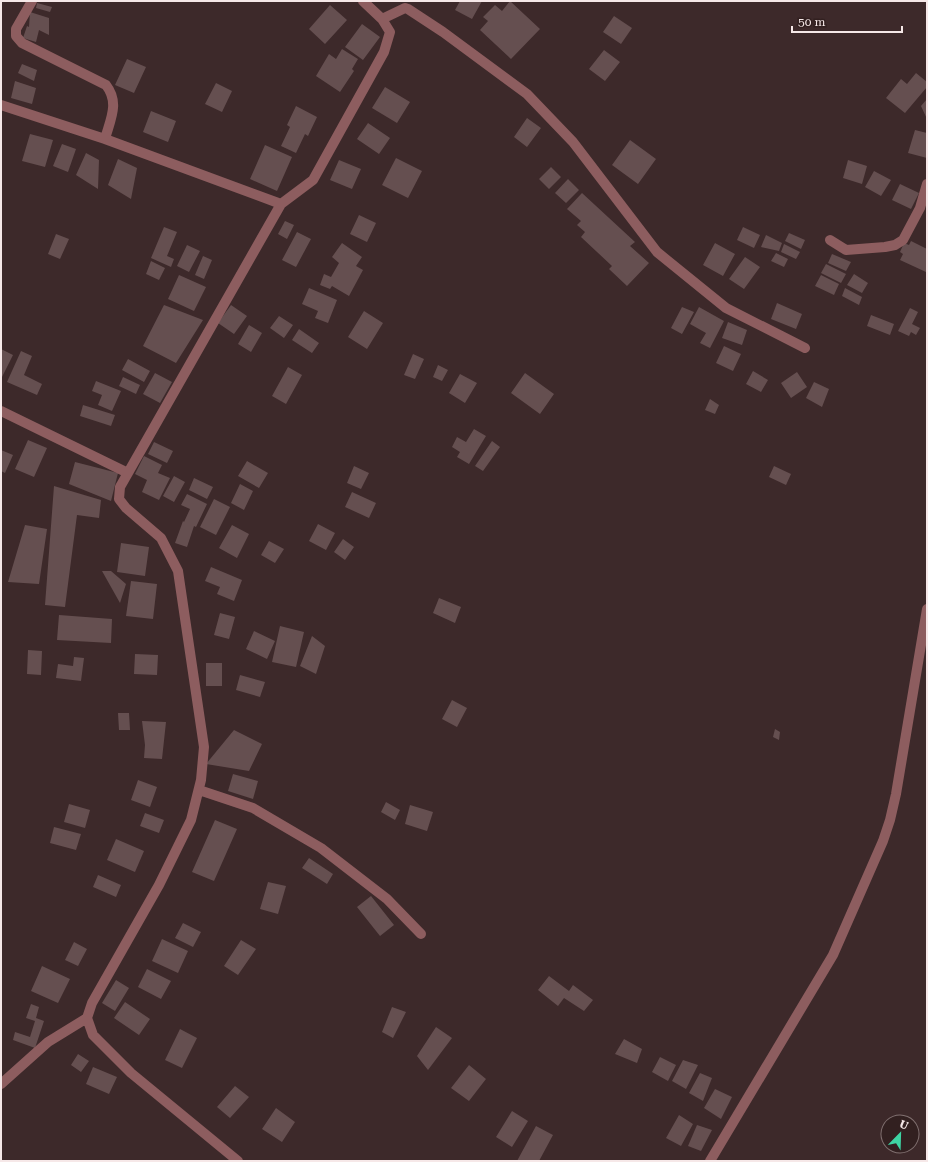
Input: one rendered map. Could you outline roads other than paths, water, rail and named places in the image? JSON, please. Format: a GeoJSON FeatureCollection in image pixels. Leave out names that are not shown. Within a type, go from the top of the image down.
{"type":"FeatureCollection","features":[{"type":"Feature","properties":{"kind":"street"},"geometry":{"type":"LineString","coordinates":[[32,1],[16,29],[16,36],[22,43],[106,86],[113,98],[114,105],[104,139]]}},
{"type":"Feature","properties":{"kind":"street"},"geometry":{"type":"LineString","coordinates":[[238,1161],[131,1073],[93,1035],[87,1018],[92,1003],[163,878],[191,820],[201,780],[204,747],[178,571],[161,538],[126,508],[119,499],[120,487],[280,204],[313,180],[384,52],[390,32],[382,19],[363,1]]}},
{"type":"Feature","properties":{"kind":"street"},"geometry":{"type":"LineString","coordinates":[[382,19],[404,8],[408,9],[443,32],[527,94],[574,142],[657,252],[726,308],[805,348]]}},
{"type":"Feature","properties":{"kind":"street"},"geometry":{"type":"LineString","coordinates":[[2,108],[104,139],[280,204]]}},
{"type":"Feature","properties":{"kind":"street"},"geometry":{"type":"LineString","coordinates":[[830,240],[846,250],[885,247],[903,240],[920,208],[927,184]]}},
{"type":"Feature","properties":{"kind":"street"},"geometry":{"type":"LineString","coordinates":[[1,411],[128,473]]}},
{"type":"Feature","properties":{"kind":"street"},"geometry":{"type":"LineString","coordinates":[[710,1161],[833,955],[883,841],[896,794],[927,609]]}},
{"type":"Feature","properties":{"kind":"street"},"geometry":{"type":"LineString","coordinates":[[199,790],[253,808],[321,848],[387,899],[421,934]]}},
{"type":"Feature","properties":{"kind":"street"},"geometry":{"type":"LineString","coordinates":[[1,1084],[48,1042],[87,1018]]}}]}
